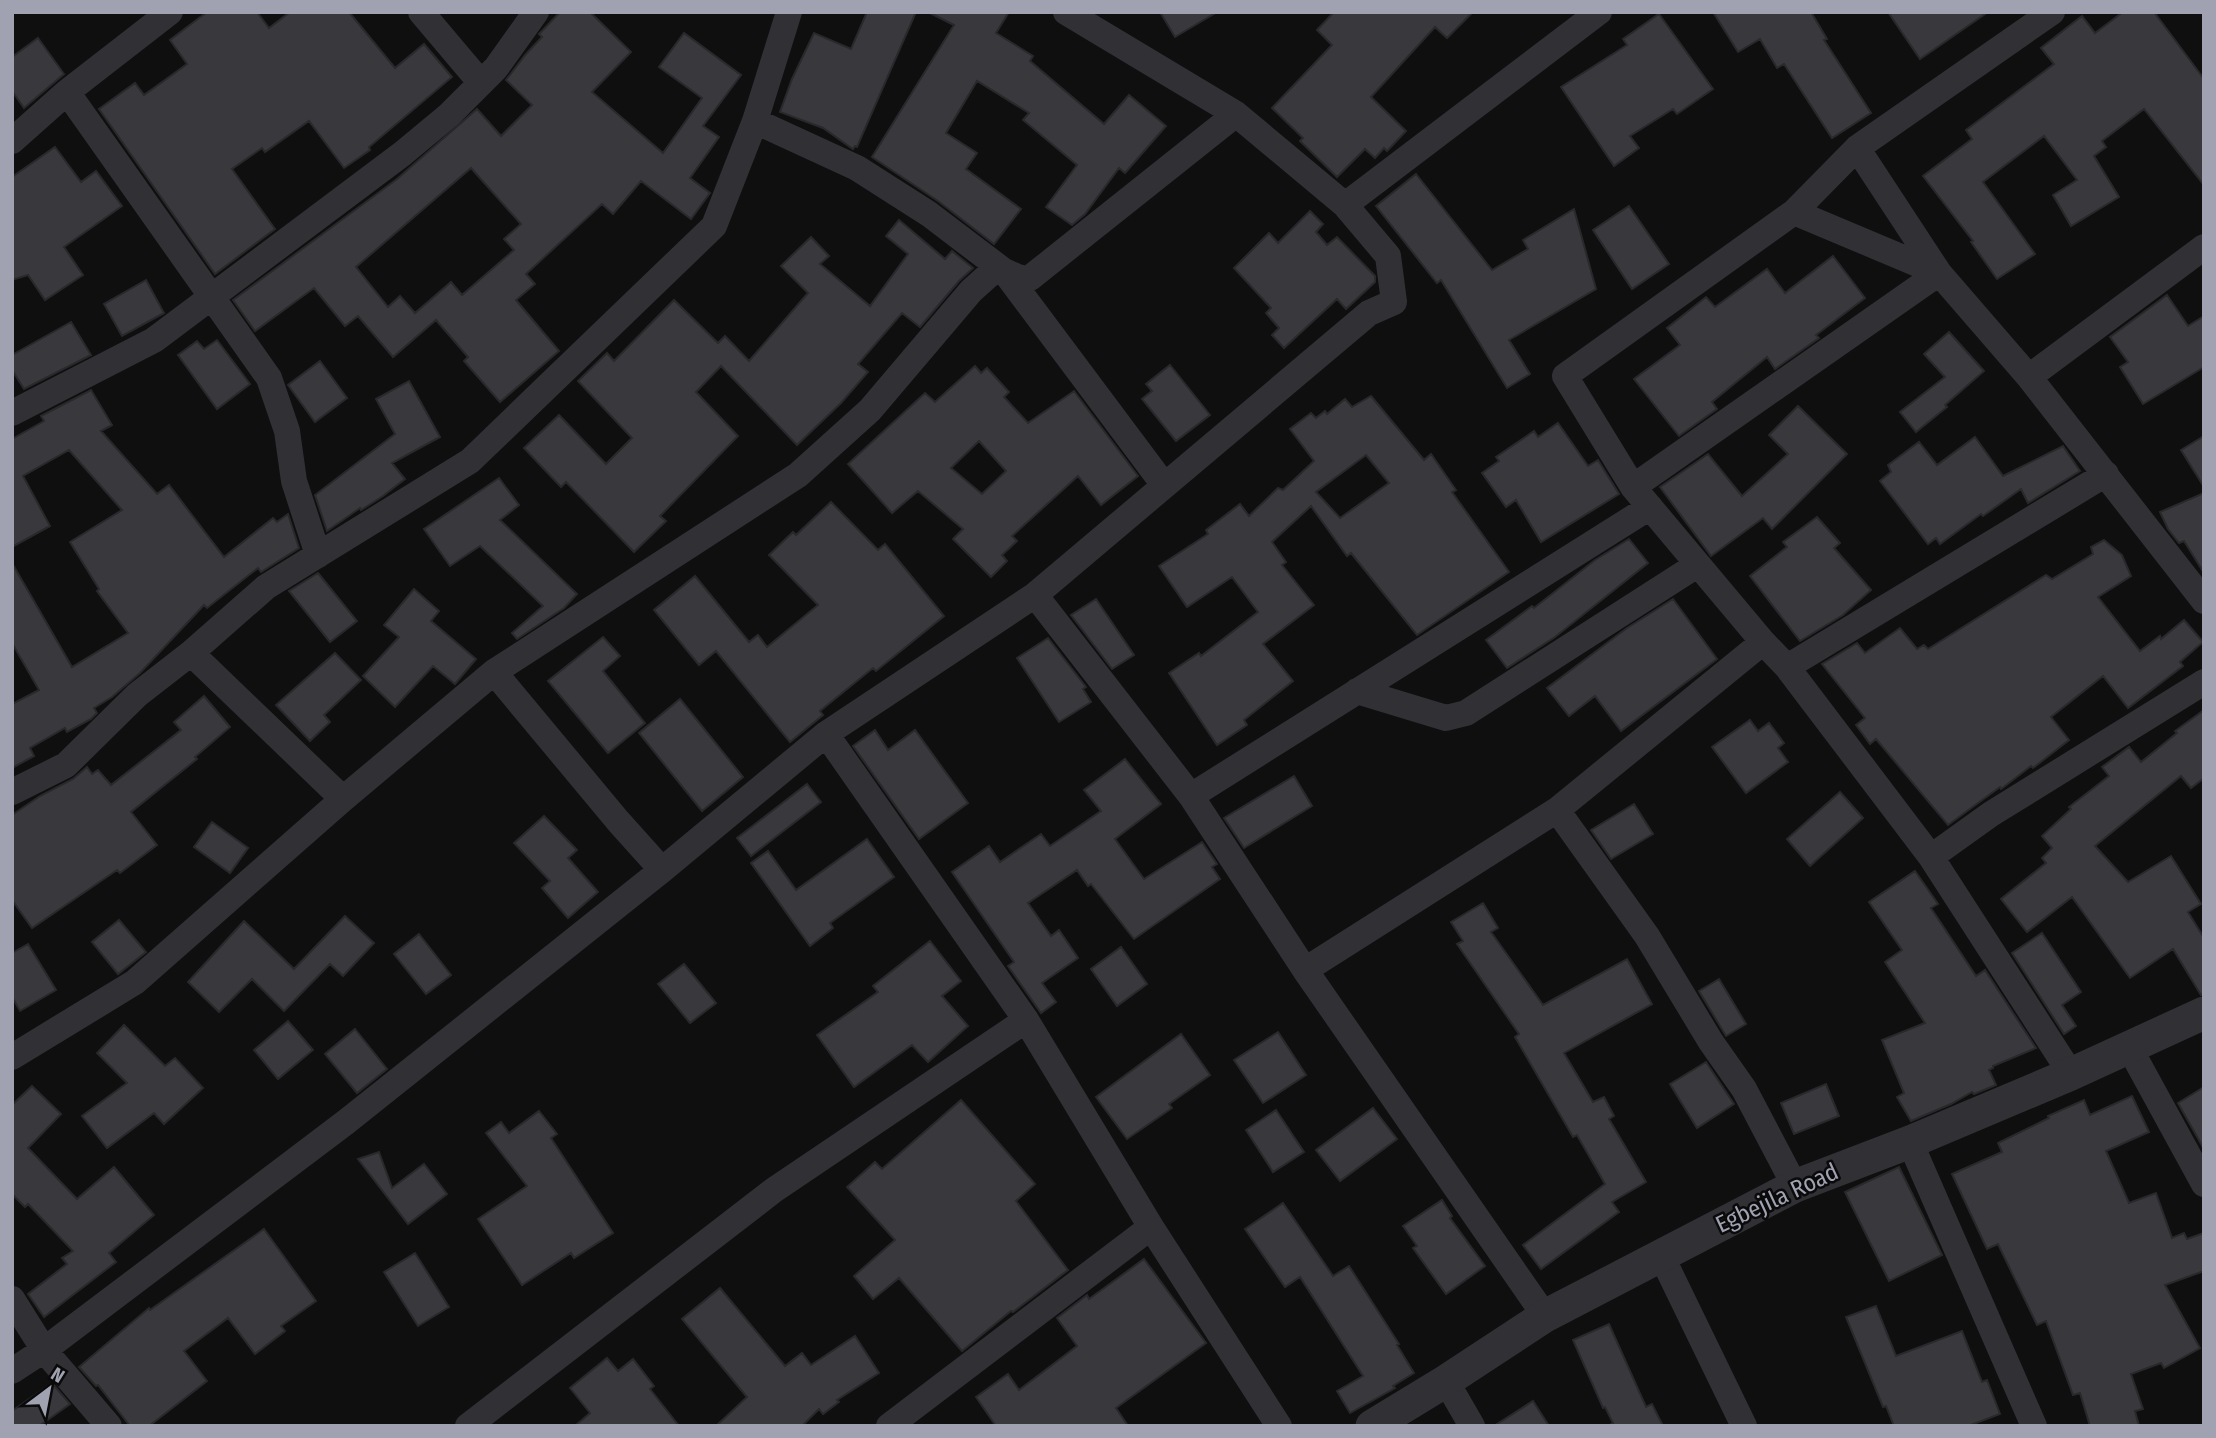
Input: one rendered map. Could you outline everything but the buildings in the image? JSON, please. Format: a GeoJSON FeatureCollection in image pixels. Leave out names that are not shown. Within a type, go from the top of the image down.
{"type":"FeatureCollection","features":[{"type":"Feature","properties":{"kind":"street"},"geometry":{"type":"LineString","coordinates":[[12,141],[67,92],[170,12]]}},
{"type":"Feature","properties":{"kind":"street"},"geometry":{"type":"LineString","coordinates":[[421,12],[481,83]]}},
{"type":"Feature","properties":{"kind":"street"},"geometry":{"type":"LineString","coordinates":[[12,413],[154,340],[402,154],[449,115],[496,68],[536,12]]}},
{"type":"Feature","properties":{"kind":"street"},"geometry":{"type":"LineString","coordinates":[[12,792],[66,765],[137,695],[191,653],[266,587],[470,461],[714,226],[755,121],[789,12]]}},
{"type":"Feature","properties":{"kind":"street"},"geometry":{"type":"LineString","coordinates":[[1345,205],[1599,12]]}},
{"type":"Feature","properties":{"kind":"street"},"geometry":{"type":"LineString","coordinates":[[2052,12],[1857,148],[1794,212],[1565,376],[1633,487],[1787,667],[1931,857],[2071,1074]]}},
{"type":"Feature","properties":{"kind":"street"},"geometry":{"type":"LineString","coordinates":[[12,1371],[44,1350],[346,1122],[662,870],[826,734],[1035,595],[1369,313],[1394,302],[1388,256],[1345,205],[1236,114],[1082,16]]}},
{"type":"Feature","properties":{"kind":"street"},"geometry":{"type":"LineString","coordinates":[[67,92],[269,378],[287,431],[294,481],[318,555]]}},
{"type":"Feature","properties":{"kind":"street"},"geometry":{"type":"LineString","coordinates":[[755,121],[857,168],[929,214],[1003,271],[1022,279],[1030,278],[1236,114]]}},
{"type":"Feature","properties":{"kind":"street"},"geometry":{"type":"LineString","coordinates":[[1857,148],[1939,273],[2029,377],[2204,601]]}},
{"type":"Feature","properties":{"kind":"street"},"geometry":{"type":"LineString","coordinates":[[1794,212],[1939,273]]}},
{"type":"Feature","properties":{"kind":"street"},"geometry":{"type":"LineString","coordinates":[[2029,377],[2204,247]]}},
{"type":"Feature","properties":{"kind":"street"},"geometry":{"type":"LineString","coordinates":[[1003,271],[1164,485]]}},
{"type":"Feature","properties":{"kind":"street"},"geometry":{"type":"LineString","coordinates":[[12,1057],[135,982],[343,799],[494,672],[797,475],[870,410],[971,291],[992,272],[1003,271]]}},
{"type":"Feature","properties":{"kind":"street"},"geometry":{"type":"LineString","coordinates":[[1633,487],[1939,273]]}},
{"type":"Feature","properties":{"kind":"street"},"geometry":{"type":"LineString","coordinates":[[1787,667],[2106,474]]}},
{"type":"Feature","properties":{"kind":"street"},"geometry":{"type":"LineString","coordinates":[[1191,796],[1650,507]]}},
{"type":"Feature","properties":{"kind":"street"},"geometry":{"type":"LineString","coordinates":[[1357,691],[1446,718],[1466,713],[1697,565]]}},
{"type":"Feature","properties":{"kind":"street"},"geometry":{"type":"LineString","coordinates":[[1035,595],[1191,796],[1305,970],[1545,1316]]}},
{"type":"Feature","properties":{"kind":"street"},"geometry":{"type":"LineString","coordinates":[[1305,970],[1557,810],[1763,642]]}},
{"type":"Feature","properties":{"kind":"street"},"geometry":{"type":"LineString","coordinates":[[191,653],[343,799]]}},
{"type":"Feature","properties":{"kind":"street"},"geometry":{"type":"LineString","coordinates":[[494,672],[662,870]]}},
{"type":"Feature","properties":{"kind":"street"},"geometry":{"type":"LineString","coordinates":[[1931,857],[1991,814],[2204,682]]}},
{"type":"Feature","properties":{"kind":"street"},"geometry":{"type":"LineString","coordinates":[[826,734],[1026,1020],[1151,1227],[1279,1426]]}},
{"type":"Feature","properties":{"kind":"street"},"geometry":{"type":"LineString","coordinates":[[1557,810],[1647,936],[1711,1041],[1744,1089],[1795,1186]]}},
{"type":"Feature","properties":{"kind":"street","name":"Egbejila Road"},"geometry":{"type":"LineString","coordinates":[[1372,1426],[1545,1316],[1795,1186],[1910,1142],[2071,1074],[2204,1013]]}},
{"type":"Feature","properties":{"kind":"street"},"geometry":{"type":"LineString","coordinates":[[468,1426],[774,1190],[1026,1020]]}},
{"type":"Feature","properties":{"kind":"street"},"geometry":{"type":"LineString","coordinates":[[2129,1047],[2204,1184]]}},
{"type":"Feature","properties":{"kind":"street"},"geometry":{"type":"LineString","coordinates":[[1910,1142],[2034,1426]]}},
{"type":"Feature","properties":{"kind":"street"},"geometry":{"type":"LineString","coordinates":[[889,1426],[1151,1227]]}},
{"type":"Feature","properties":{"kind":"street"},"geometry":{"type":"LineString","coordinates":[[1661,1255],[1744,1426]]}},
{"type":"Feature","properties":{"kind":"street"},"geometry":{"type":"LineString","coordinates":[[12,1299],[44,1350],[109,1426]]}},
{"type":"Feature","properties":{"kind":"street"},"geometry":{"type":"LineString","coordinates":[[1446,1381],[1472,1426]]}}]}
